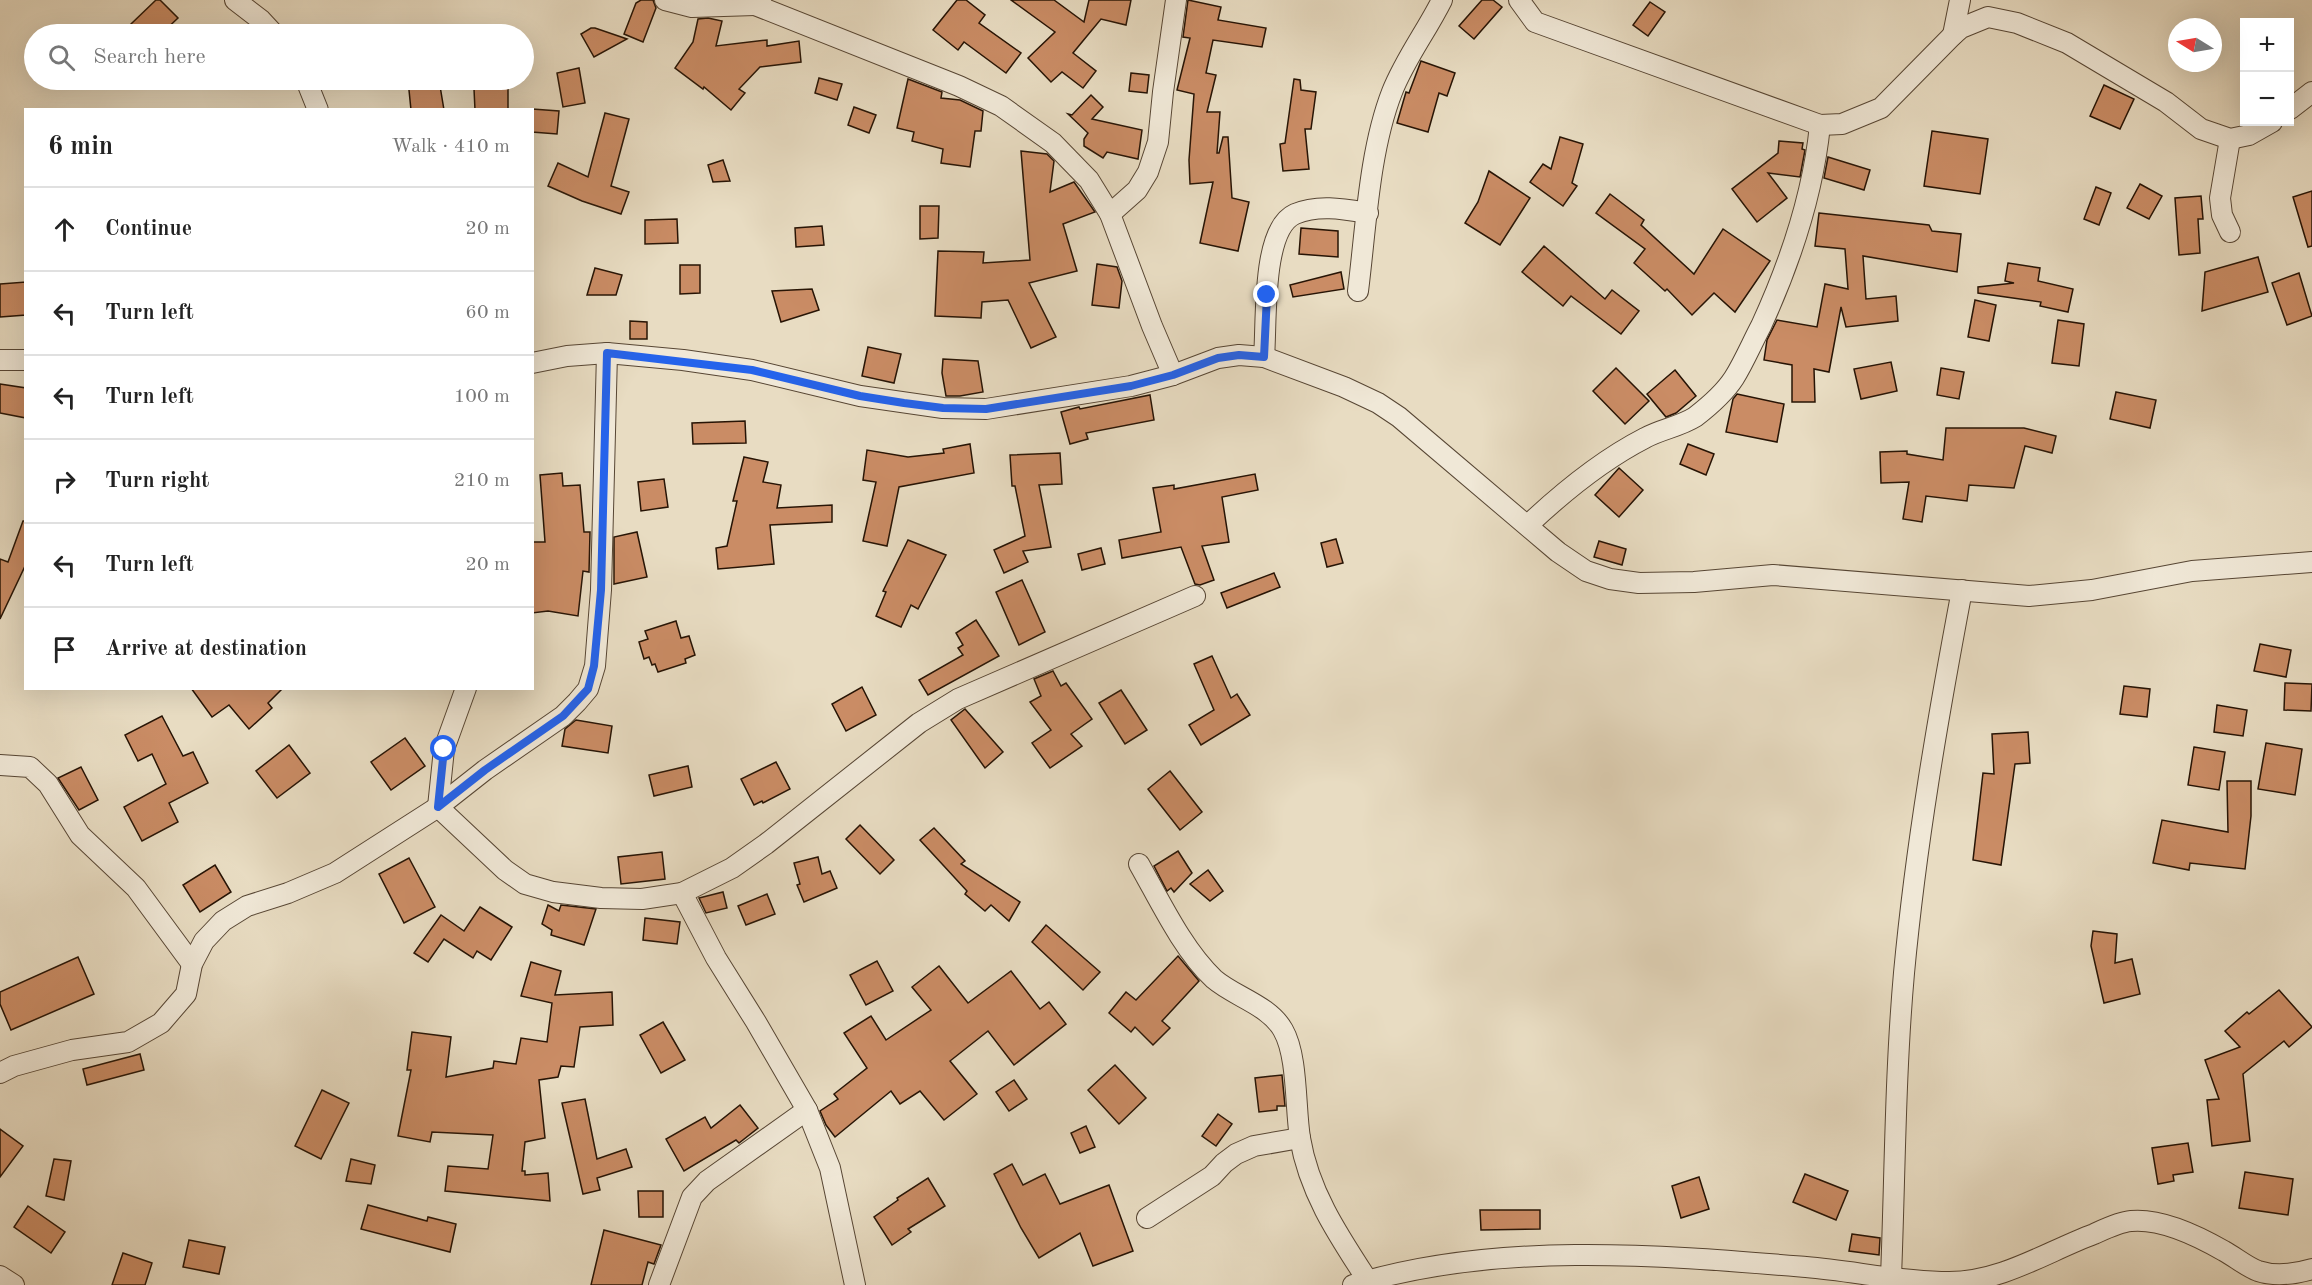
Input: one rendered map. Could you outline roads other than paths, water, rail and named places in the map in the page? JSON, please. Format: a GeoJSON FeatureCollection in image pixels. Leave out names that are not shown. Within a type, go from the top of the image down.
{"type":"FeatureCollection","features":[{"type":"Feature","properties":{"kind":"street"},"geometry":{"type":"LineString","coordinates":[[235,0],[265,24]]}},
{"type":"Feature","properties":{"kind":"street"},"geometry":{"type":"LineString","coordinates":[[665,0],[692,7],[758,3],[928,73],[1001,106],[1053,143],[1089,180],[1110,213],[1173,375]]}},
{"type":"Feature","properties":{"kind":"street"},"geometry":{"type":"LineString","coordinates":[[1110,213],[1137,190],[1148,172],[1158,142],[1176,0]]}},
{"type":"Feature","properties":{"kind":"street"},"geometry":{"type":"LineString","coordinates":[[1358,291],[1380,132],[1391,94],[1407,60],[1442,0]]}},
{"type":"Feature","properties":{"kind":"street"},"geometry":{"type":"LineString","coordinates":[[1519,0],[1535,22],[1820,126],[1842,124],[1881,108],[1961,28],[1988,16],[2017,22],[2067,43],[2166,102],[2201,129],[2230,139],[2249,135],[2265,126]]}},
{"type":"Feature","properties":{"kind":"street"},"geometry":{"type":"LineString","coordinates":[[1953,35],[1960,0]]}},
{"type":"Feature","properties":{"kind":"street"},"geometry":{"type":"LineString","coordinates":[[310,90],[317,108]]}},
{"type":"Feature","properties":{"kind":"street"},"geometry":{"type":"LineString","coordinates":[[2294,105],[2312,92]]}},
{"type":"Feature","properties":{"kind":"street"},"geometry":{"type":"LineString","coordinates":[[1528,525],[1573,486],[1617,453],[1647,436],[1676,427],[1694,417],[1733,380],[1781,283],[1812,180],[1820,126]]}},
{"type":"Feature","properties":{"kind":"street"},"geometry":{"type":"LineString","coordinates":[[2230,139],[2220,198],[2222,214],[2230,232]]}},
{"type":"Feature","properties":{"kind":"street"},"geometry":{"type":"LineString","coordinates":[[1264,357],[1271,258],[1274,240],[1280,228],[1294,214],[1322,208],[1368,213]]}},
{"type":"Feature","properties":{"kind":"street"},"geometry":{"type":"LineString","coordinates":[[0,1073],[14,1066],[72,1050],[128,1042],[161,1023],[186,994],[192,964],[204,941],[223,921],[248,906],[288,893],[335,873],[438,807],[485,770],[563,716],[588,689],[594,666],[601,590],[607,353]]}},
{"type":"Feature","properties":{"kind":"street"},"geometry":{"type":"LineString","coordinates":[[534,363],[567,356],[607,353],[752,370],[860,396],[943,408],[986,409],[1131,386],[1173,375],[1218,358],[1239,355],[1264,357],[1344,387],[1378,403],[1399,417],[1558,552],[1586,571],[1610,579],[1650,583],[1773,575],[2029,596],[2128,584],[2192,571],[2312,562]]}},
{"type":"Feature","properties":{"kind":"street"},"geometry":{"type":"LineString","coordinates":[[0,360],[24,360]]}},
{"type":"Feature","properties":{"kind":"street"},"geometry":{"type":"LineString","coordinates":[[1891,1277],[1900,1048],[1910,917],[1917,851],[1962,590]]}},
{"type":"Feature","properties":{"kind":"street"},"geometry":{"type":"LineString","coordinates":[[438,807],[471,840],[525,884],[553,892],[601,898],[642,899],[682,893],[732,868],[919,723],[958,699],[1195,596]]}},
{"type":"Feature","properties":{"kind":"street"},"geometry":{"type":"LineString","coordinates":[[438,807],[444,749],[465,690]]}},
{"type":"Feature","properties":{"kind":"street"},"geometry":{"type":"LineString","coordinates":[[0,765],[30,767],[48,783],[80,835],[136,888],[192,964]]}},
{"type":"Feature","properties":{"kind":"street"},"geometry":{"type":"LineString","coordinates":[[1139,864],[1180,936],[1213,978],[1272,1016],[1283,1030],[1290,1051],[1300,1138],[1308,1170],[1320,1204],[1361,1283],[1425,1277],[1485,1258],[1598,1256],[1808,1267],[1950,1282],[2002,1280],[2078,1240],[2131,1221],[2157,1223],[2190,1234],[2223,1250],[2256,1278],[2299,1273],[2312,1269]]}},
{"type":"Feature","properties":{"kind":"street"},"geometry":{"type":"LineString","coordinates":[[682,893],[716,958],[807,1110],[830,1168],[855,1285]]}},
{"type":"Feature","properties":{"kind":"street"},"geometry":{"type":"LineString","coordinates":[[659,1285],[692,1197],[707,1181],[807,1110]]}},
{"type":"Feature","properties":{"kind":"street"},"geometry":{"type":"LineString","coordinates":[[1148,1218],[1212,1176],[1236,1154],[1254,1146],[1300,1138]]}},
{"type":"Feature","properties":{"kind":"street"},"geometry":{"type":"LineString","coordinates":[[0,1276],[14,1285]]}}]}
